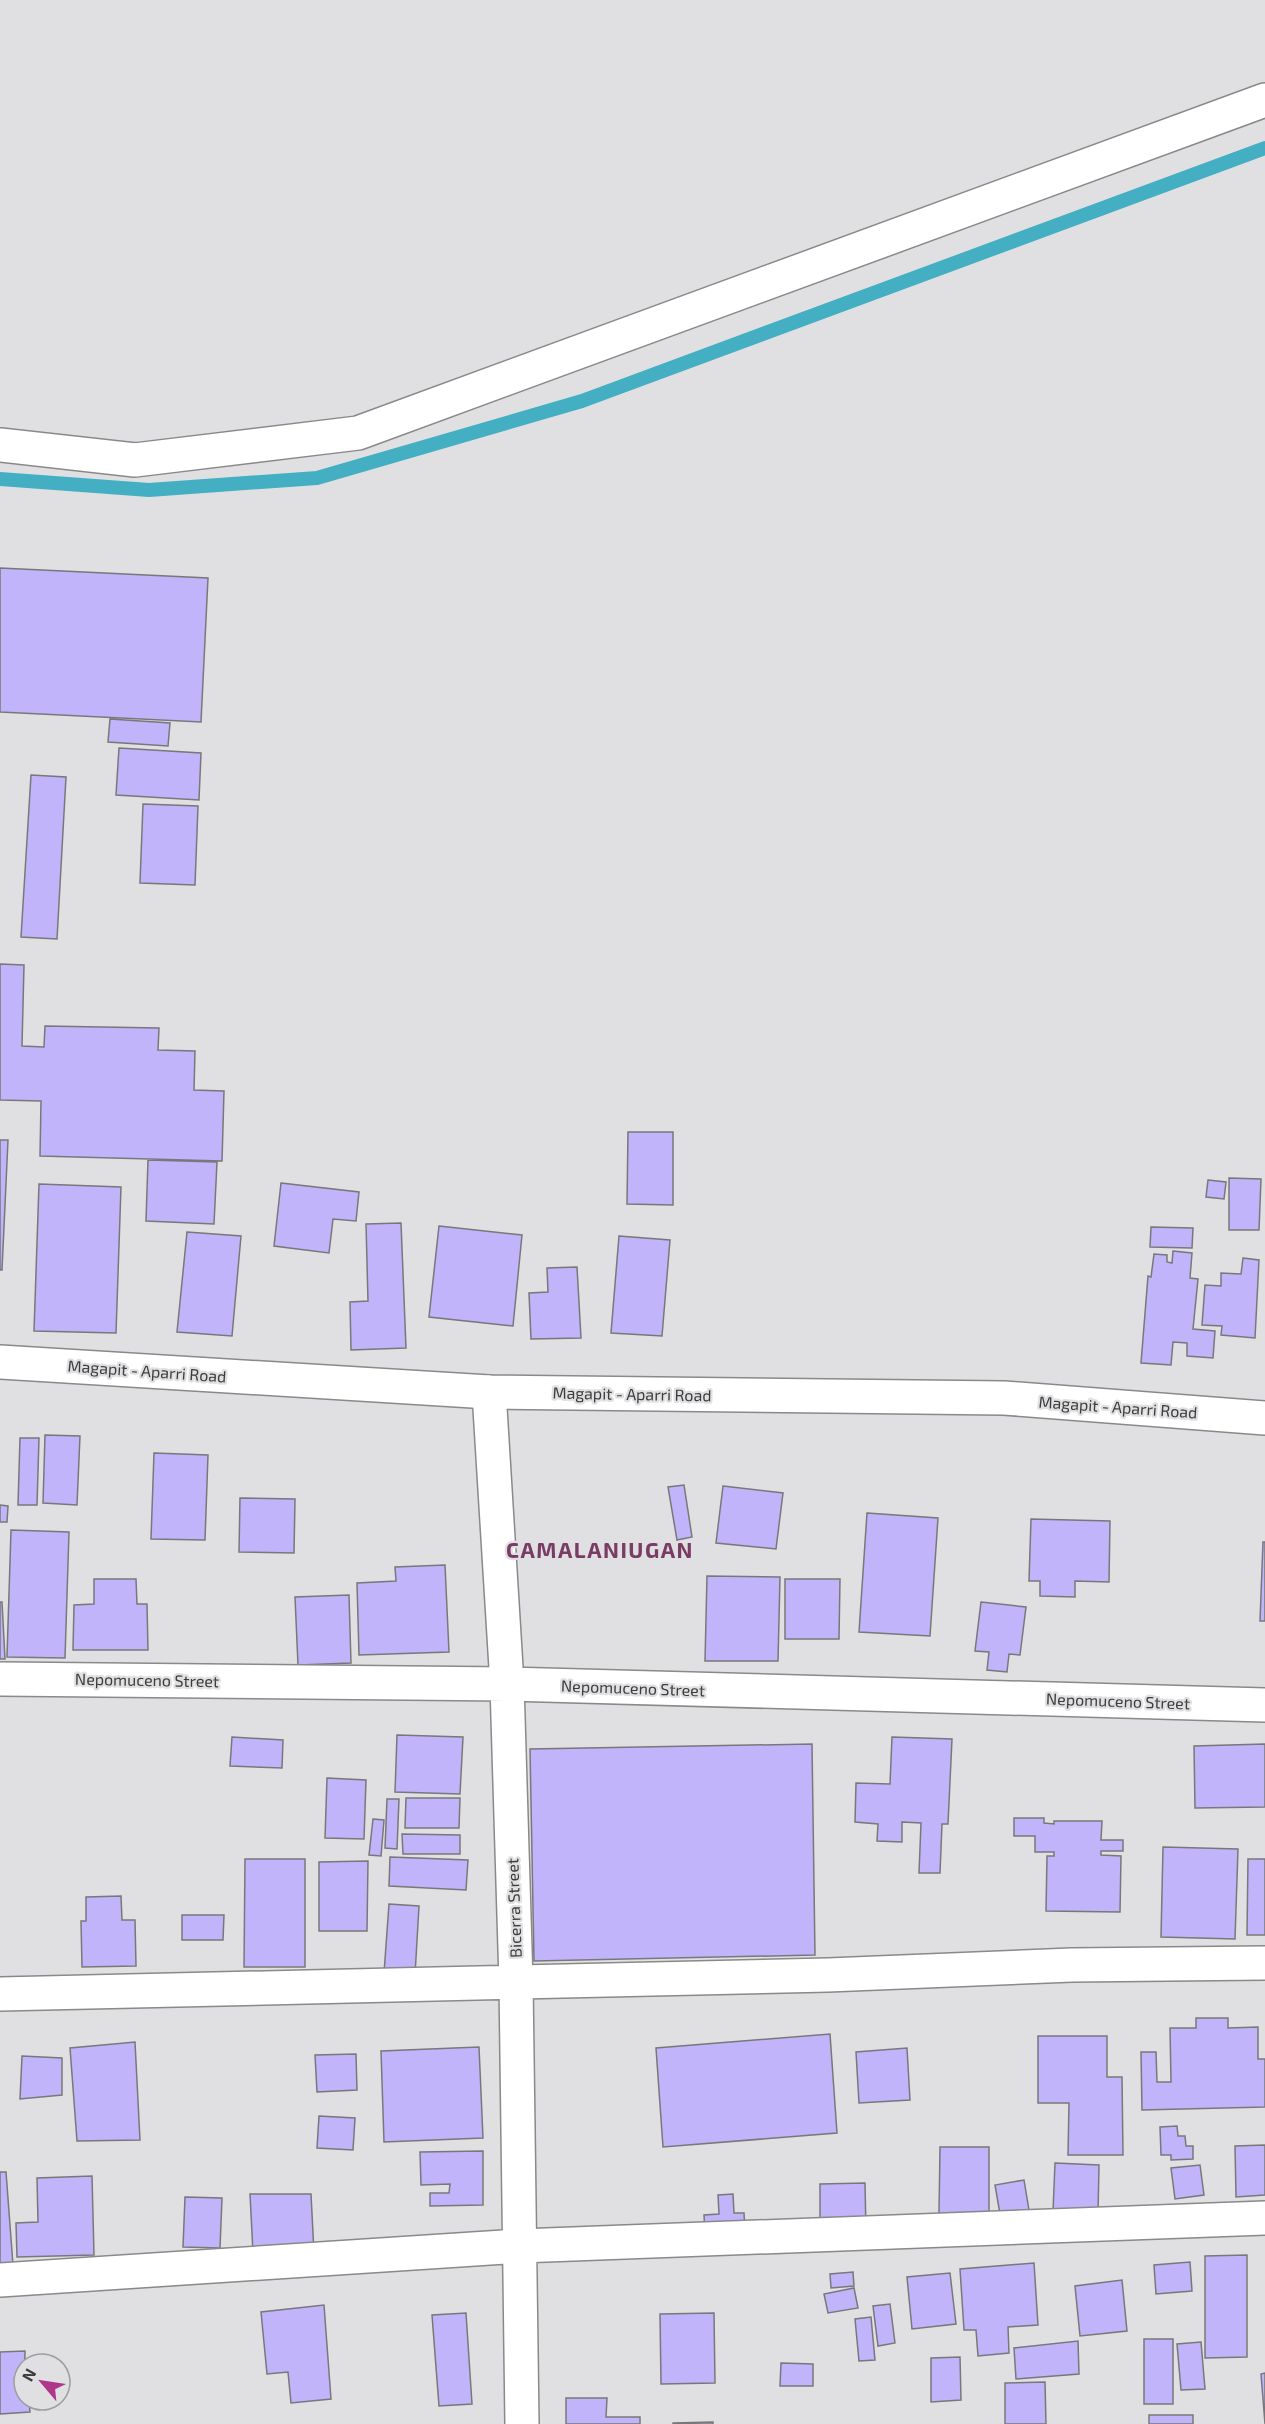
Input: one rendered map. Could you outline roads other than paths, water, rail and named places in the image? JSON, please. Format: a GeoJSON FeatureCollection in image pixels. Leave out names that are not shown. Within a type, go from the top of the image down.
{"type":"FeatureCollection","features":[{"type":"Feature","properties":{"kind":"street"},"geometry":{"type":"LineString","coordinates":[[0,445],[135,460],[357,433],[1265,100]]}},
{"type":"Feature","properties":{"kind":"street","name":"Magapit - Aparri Road"},"geometry":{"type":"LineString","coordinates":[[0,1362],[489,1392],[1004,1398],[1265,1418]]}},
{"type":"Feature","properties":{"kind":"street","name":"Bicerra Street"},"geometry":{"type":"LineString","coordinates":[[489,1392],[507,1684],[516,1982],[522,2424]]}},
{"type":"Feature","properties":{"kind":"street","name":"Nepomuceno Street"},"geometry":{"type":"LineString","coordinates":[[0,1679],[507,1684],[1265,1705]]}},
{"type":"Feature","properties":{"kind":"street"},"geometry":{"type":"LineString","coordinates":[[0,1994],[828,1975],[1072,1965],[1265,1963]]}},
{"type":"Feature","properties":{"kind":"street"},"geometry":{"type":"LineString","coordinates":[[0,2280],[520,2246],[1265,2218]]}},
{"type":"Feature","properties":{"kind":"waterway"},"geometry":{"type":"LineString","coordinates":[[0,479],[149,490],[317,478],[582,401],[1265,148]]}},
{"type":"Feature","properties":{"kind":"district","name":"CAMALANIUGAN"},"geometry":{"type":"Point","coordinates":[600,1550]}}]}
